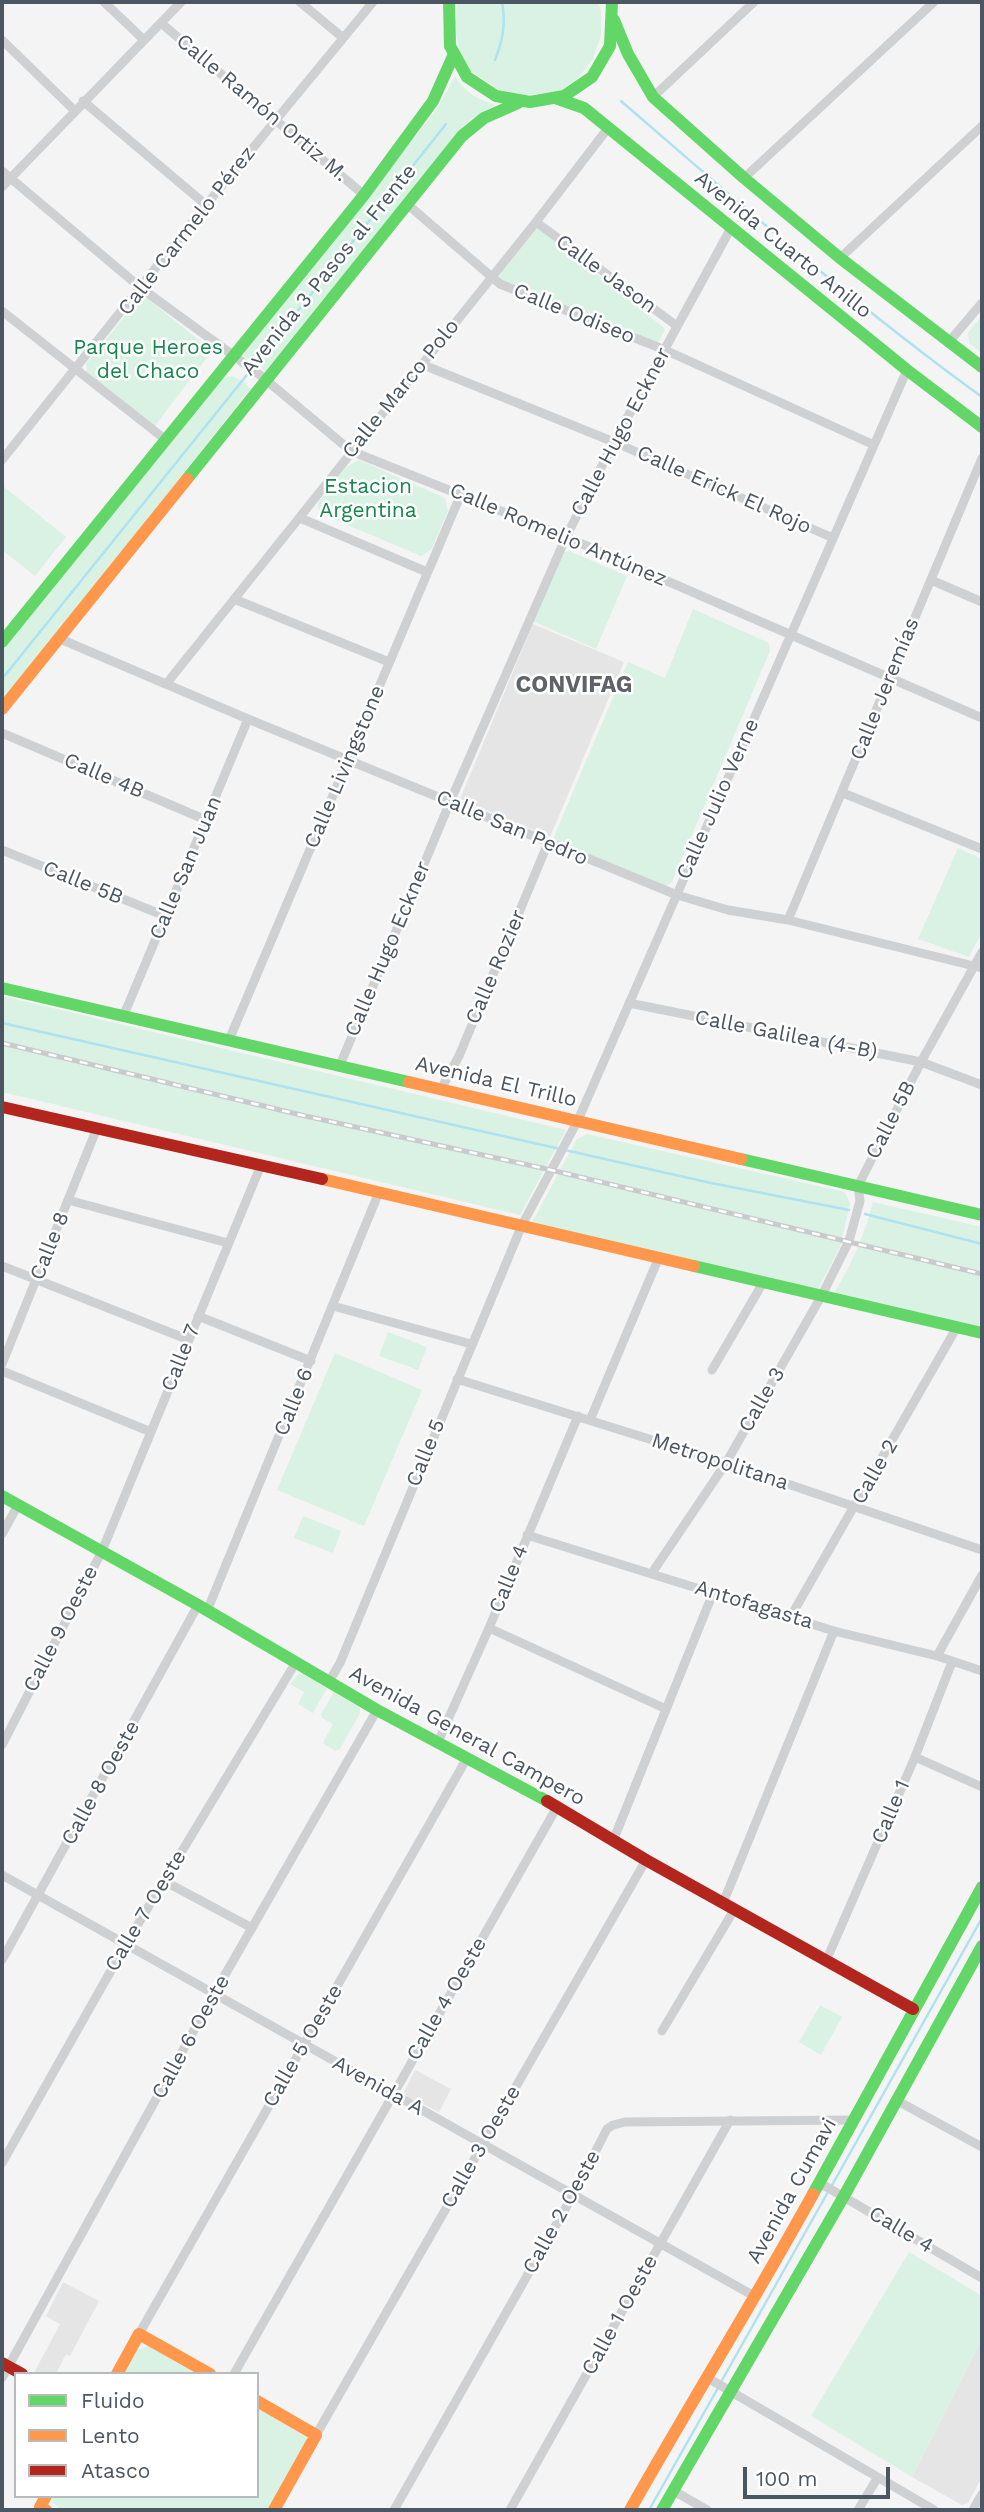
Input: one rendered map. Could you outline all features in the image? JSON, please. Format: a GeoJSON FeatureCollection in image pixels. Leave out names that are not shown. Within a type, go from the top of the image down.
{"type":"FeatureCollection","features":[{"type":"Feature","properties":{"kind":"main road"},"geometry":{"type":"LineString","coordinates":[[448,2],[447,29],[454,54],[467,75],[480,87],[502,99],[518,103],[558,99],[579,88],[600,65],[610,44],[613,9]]}},
{"type":"Feature","properties":{"kind":"main road","name":"Avenida Cuarto Anillo"},"geometry":{"type":"LineString","coordinates":[[613,9],[628,54],[653,97],[840,258],[947,343],[982,367]]}},
{"type":"Feature","properties":{"kind":"main road","name":"Avenida 3 Pasos al Frente"},"geometry":{"type":"LineString","coordinates":[[2,642],[166,440],[237,359],[364,195],[433,101],[454,54]]}},
{"type":"Feature","properties":{"kind":"main road","name":"Avenida Cuarto Anillo"},"geometry":{"type":"LineString","coordinates":[[558,99],[583,108],[907,370],[982,427]]}},
{"type":"Feature","properties":{"kind":"main road","name":"Avenida 3 Pasos al Frente"},"geometry":{"type":"LineString","coordinates":[[58,638],[262,377],[462,136],[484,118],[518,103]]}},
{"type":"Feature","properties":{"kind":"main road"},"geometry":{"type":"LineString","coordinates":[[2,709],[58,638]]}},
{"type":"Feature","properties":{"kind":"main road","name":"Avenida El Trillo"},"geometry":{"type":"LineString","coordinates":[[2,988],[982,1215]]}},
{"type":"Feature","properties":{"kind":"main road"},"geometry":{"type":"LineString","coordinates":[[2,1107],[982,1333]]}},
{"type":"Feature","properties":{"kind":"main road","name":"Avenida General Campero"},"geometry":{"type":"LineString","coordinates":[[2,1496],[330,1680],[377,1710],[557,1807],[646,1860],[914,2009]]}},
{"type":"Feature","properties":{"kind":"main road","name":"Avenida Cumavi"},"geometry":{"type":"LineString","coordinates":[[662,2510],[832,2189],[854,2120],[982,1887]]}},
{"type":"Feature","properties":{"kind":"main road","name":"Avenida Cumavi"},"geometry":{"type":"LineString","coordinates":[[630,2510],[755,2297],[896,2100],[982,1946]]}},
{"type":"Feature","properties":{"kind":"main road"},"geometry":{"type":"LineString","coordinates":[[118,2372],[139,2334],[206,2372]]}},
{"type":"Feature","properties":{"kind":"main road"},"geometry":{"type":"LineString","coordinates":[[259,2402],[316,2435],[274,2510]]}},
{"type":"Feature","properties":{"kind":"street","name":"Calle Ramón Ortiz M."},"geometry":{"type":"LineString","coordinates":[[104,2],[143,39]]}},
{"type":"Feature","properties":{"kind":"street"},"geometry":{"type":"LineString","coordinates":[[2,187],[181,2]]}},
{"type":"Feature","properties":{"kind":"street"},"geometry":{"type":"LineString","coordinates":[[300,2],[342,37]]}},
{"type":"Feature","properties":{"kind":"street","name":"Calle Carmelo Pérez"},"geometry":{"type":"LineString","coordinates":[[2,460],[373,2]]}},
{"type":"Feature","properties":{"kind":"street"},"geometry":{"type":"LineString","coordinates":[[653,97],[754,2]]}},
{"type":"Feature","properties":{"kind":"street"},"geometry":{"type":"LineString","coordinates":[[744,178],[934,2]]}},
{"type":"Feature","properties":{"kind":"street","name":"Calle Ramón Ortiz M."},"geometry":{"type":"LineString","coordinates":[[161,23],[364,195]]}},
{"type":"Feature","properties":{"kind":"street"},"geometry":{"type":"LineString","coordinates":[[2,40],[74,110]]}},
{"type":"Feature","properties":{"kind":"street"},"geometry":{"type":"LineString","coordinates":[[83,101],[206,205]]}},
{"type":"Feature","properties":{"kind":"street"},"geometry":{"type":"LineString","coordinates":[[840,258],[982,126]]}},
{"type":"Feature","properties":{"kind":"street","name":"Calle Marco Polo"},"geometry":{"type":"LineString","coordinates":[[167,683],[536,222],[608,128]]}},
{"type":"Feature","properties":{"kind":"street","name":"Calle Romelio Antúnez"},"geometry":{"type":"LineString","coordinates":[[2,171],[141,288],[262,377],[351,451],[566,537],[982,718]]}},
{"type":"Feature","properties":{"kind":"street","name":"Calle Odiseo"},"geometry":{"type":"LineString","coordinates":[[407,204],[500,284],[665,350],[874,445]]}},
{"type":"Feature","properties":{"kind":"street","name":"Calle Jason"},"geometry":{"type":"LineString","coordinates":[[536,222],[677,326]]}},
{"type":"Feature","properties":{"kind":"street","name":"Calle Hugo Eckner"},"geometry":{"type":"LineString","coordinates":[[340,1065],[450,802],[566,537],[614,442],[731,228]]}},
{"type":"Feature","properties":{"kind":"street"},"geometry":{"type":"LineString","coordinates":[[947,343],[982,303]]}},
{"type":"Feature","properties":{"kind":"street"},"geometry":{"type":"LineString","coordinates":[[3,315],[166,440]]}},
{"type":"Feature","properties":{"kind":"street","name":"Calle Erick El Rojo"},"geometry":{"type":"LineString","coordinates":[[421,363],[614,442],[833,538]]}},
{"type":"Feature","properties":{"kind":"street","name":"Calle Julio Verne"},"geometry":{"type":"LineString","coordinates":[[522,1225],[577,1123],[907,370]]}},
{"type":"Feature","properties":{"kind":"street","name":"Calle Jeremías"},"geometry":{"type":"LineString","coordinates":[[788,920],[982,458]]}},
{"type":"Feature","properties":{"kind":"street","name":"Calle Livingstone"},"geometry":{"type":"LineString","coordinates":[[229,1040],[461,494]]}},
{"type":"Feature","properties":{"kind":"street"},"geometry":{"type":"LineString","coordinates":[[300,518],[427,572]]}},
{"type":"Feature","properties":{"kind":"street"},"geometry":{"type":"LineString","coordinates":[[931,580],[982,602]]}},
{"type":"Feature","properties":{"kind":"street"},"geometry":{"type":"LineString","coordinates":[[234,599],[389,662]]}},
{"type":"Feature","properties":{"kind":"street","name":"Calle San Pedro"},"geometry":{"type":"LineString","coordinates":[[58,638],[548,844],[677,895],[979,966]]}},
{"type":"Feature","properties":{"kind":"street","name":"Calle San Juan"},"geometry":{"type":"LineString","coordinates":[[123,1017],[248,719]]}},
{"type":"Feature","properties":{"kind":"street","name":"Calle 4B"},"geometry":{"type":"LineString","coordinates":[[2,733],[206,820]]}},
{"type":"Feature","properties":{"kind":"street"},"geometry":{"type":"LineString","coordinates":[[843,793],[982,849]]}},
{"type":"Feature","properties":{"kind":"street","name":"Calle Rozier"},"geometry":{"type":"LineString","coordinates":[[440,1089],[459,1056],[548,844]]}},
{"type":"Feature","properties":{"kind":"street","name":"Calle 5B"},"geometry":{"type":"LineString","coordinates":[[2,850],[165,916]]}},
{"type":"Feature","properties":{"kind":"street","name":"Calle 5B"},"geometry":{"type":"LineString","coordinates":[[822,1295],[849,1241],[860,1201],[858,1186],[920,1062],[979,966],[982,952]]}},
{"type":"Feature","properties":{"kind":"street","name":"Calle Galilea (4-B)"},"geometry":{"type":"LineString","coordinates":[[629,1003],[920,1062],[982,1085]]}},
{"type":"Feature","properties":{"kind":"street","name":"Calle 8"},"geometry":{"type":"LineString","coordinates":[[2,1364],[97,1128]]}},
{"type":"Feature","properties":{"kind":"street","name":"Calle 7"},"geometry":{"type":"LineString","coordinates":[[102,1551],[261,1165]]}},
{"type":"Feature","properties":{"kind":"street","name":"Calle 6"},"geometry":{"type":"LineString","coordinates":[[203,1608],[311,1361],[379,1192]]}},
{"type":"Feature","properties":{"kind":"street"},"geometry":{"type":"LineString","coordinates":[[68,1200],[228,1243]]}},
{"type":"Feature","properties":{"kind":"street","name":"Calle 5"},"geometry":{"type":"LineString","coordinates":[[330,1680],[340,1662],[522,1225]]}},
{"type":"Feature","properties":{"kind":"street"},"geometry":{"type":"LineString","coordinates":[[590,1420],[659,1257]]}},
{"type":"Feature","properties":{"kind":"street"},"geometry":{"type":"LineString","coordinates":[[2,1266],[189,1340]]}},
{"type":"Feature","properties":{"kind":"street"},"geometry":{"type":"LineString","coordinates":[[712,1370],[764,1281]]}},
{"type":"Feature","properties":{"kind":"street","name":"Calle 3"},"geometry":{"type":"LineString","coordinates":[[652,1573],[726,1463],[822,1295]]}},
{"type":"Feature","properties":{"kind":"street"},"geometry":{"type":"LineString","coordinates":[[333,1306],[471,1344]]}},
{"type":"Feature","properties":{"kind":"street"},"geometry":{"type":"LineString","coordinates":[[198,1316],[311,1361]]}},
{"type":"Feature","properties":{"kind":"street","name":"Calle 2"},"geometry":{"type":"LineString","coordinates":[[791,1616],[957,1327]]}},
{"type":"Feature","properties":{"kind":"street"},"geometry":{"type":"LineString","coordinates":[[2,1371],[151,1432]]}},
{"type":"Feature","properties":{"kind":"street","name":"Metropolitana"},"geometry":{"type":"LineString","coordinates":[[457,1379],[726,1463],[982,1550]]}},
{"type":"Feature","properties":{"kind":"street","name":"Calle 4"},"geometry":{"type":"LineString","coordinates":[[438,1742],[578,1416]]}},
{"type":"Feature","properties":{"kind":"street"},"geometry":{"type":"LineString","coordinates":[[2,1534],[18,1505]]}},
{"type":"Feature","properties":{"kind":"street","name":"Antofagasta"},"geometry":{"type":"LineString","coordinates":[[527,1535],[834,1630],[937,1656],[982,1671]]}},
{"type":"Feature","properties":{"kind":"street","name":"Calle 9 Oeste"},"geometry":{"type":"LineString","coordinates":[[2,1745],[102,1551]]}},
{"type":"Feature","properties":{"kind":"street"},"geometry":{"type":"LineString","coordinates":[[937,1656],[982,1575]]}},
{"type":"Feature","properties":{"kind":"street"},"geometry":{"type":"LineString","coordinates":[[613,1840],[713,1593]]}},
{"type":"Feature","properties":{"kind":"street","name":"Calle 8 Oeste"},"geometry":{"type":"LineString","coordinates":[[2,1960],[203,1608]]}},
{"type":"Feature","properties":{"kind":"street"},"geometry":{"type":"LineString","coordinates":[[489,1628],[666,1709]]}},
{"type":"Feature","properties":{"kind":"street"},"geometry":{"type":"LineString","coordinates":[[662,2031],[729,1906],[736,1877],[834,1630]]}},
{"type":"Feature","properties":{"kind":"street","name":"Calle 7 Oeste"},"geometry":{"type":"LineString","coordinates":[[2,2162],[126,1944],[296,1662]]}},
{"type":"Feature","properties":{"kind":"street","name":"Calle 1"},"geometry":{"type":"LineString","coordinates":[[826,1961],[915,1757],[952,1662]]}},
{"type":"Feature","properties":{"kind":"street","name":"Calle 6 Oeste"},"geometry":{"type":"LineString","coordinates":[[4,2369],[377,1710]]}},
{"type":"Feature","properties":{"kind":"street"},"geometry":{"type":"LineString","coordinates":[[915,1757],[982,1787]]}},
{"type":"Feature","properties":{"kind":"street","name":"Calle 5 Oeste"},"geometry":{"type":"LineString","coordinates":[[139,2334],[467,1758]]}},
{"type":"Feature","properties":{"kind":"street","name":"Calle 4 Oeste"},"geometry":{"type":"LineString","coordinates":[[235,2372],[557,1807]]}},
{"type":"Feature","properties":{"kind":"street","name":"Calle 3 Oeste"},"geometry":{"type":"LineString","coordinates":[[316,2435],[646,1860]]}},
{"type":"Feature","properties":{"kind":"street","name":"Avenida A"},"geometry":{"type":"LineString","coordinates":[[2,1875],[755,2297]]}},
{"type":"Feature","properties":{"kind":"street"},"geometry":{"type":"LineString","coordinates":[[164,1881],[252,1928]]}},
{"type":"Feature","properties":{"kind":"street"},"geometry":{"type":"LineString","coordinates":[[896,2100],[982,2147]]}},
{"type":"Feature","properties":{"kind":"street","name":"Calle 1 Oeste"},"geometry":{"type":"LineString","coordinates":[[510,2510],[730,2120]]}},
{"type":"Feature","properties":{"kind":"street","name":"Calle 2 Oeste"},"geometry":{"type":"LineString","coordinates":[[394,2510],[573,2195],[607,2129],[613,2124],[854,2120]]}},
{"type":"Feature","properties":{"kind":"street","name":"Calle 4"},"geometry":{"type":"LineString","coordinates":[[832,2189],[982,2278]]}},
{"type":"Feature","properties":{"kind":"street"},"geometry":{"type":"LineString","coordinates":[[708,2378],[934,2510]]}},
{"type":"Feature","properties":{"kind":"street"},"geometry":{"type":"LineString","coordinates":[[858,2510],[878,2477]]}},
{"type":"Feature","properties":{"kind":"street"},"geometry":{"type":"LineString","coordinates":[[674,2491],[706,2510]]}},
{"type":"Feature","properties":{"kind":"street"},"geometry":{"type":"LineString","coordinates":[[973,2510],[982,2494]]}},
{"type":"Feature","properties":{"kind":"shaded area"},"geometry":{"type":"Polygon","coordinates":[[[533,624],[624,662],[550,837],[460,799],[533,624]]]}},
{"type":"Feature","properties":{"kind":"shaded area"},"geometry":{"type":"Polygon","coordinates":[[[415,2070],[451,2089],[439,2112],[403,2094],[415,2070]]]}},
{"type":"Feature","properties":{"kind":"shaded area"},"geometry":{"type":"Polygon","coordinates":[[[63,2282],[99,2301],[70,2356],[66,2354],[57,2372],[35,2371],[60,2324],[46,2316],[63,2282]]]}},
{"type":"Feature","properties":{"kind":"shaded area"},"geometry":{"type":"Polygon","coordinates":[[[982,2339],[982,2477],[968,2503],[962,2505],[912,2477],[982,2339]]]}},
{"type":"Feature","properties":{"kind":"green space"},"geometry":{"type":"Polygon","coordinates":[[[457,2],[598,2],[601,11],[601,35],[593,59],[578,78],[558,92],[510,96],[469,70],[459,49],[455,25],[457,2]]]}},
{"type":"Feature","properties":{"kind":"green space"},"geometry":{"type":"Polygon","coordinates":[[[455,76],[472,95],[495,105],[468,121],[265,371],[244,356],[245,349],[437,109],[455,76]]]}},
{"type":"Feature","properties":{"kind":"green space"},"geometry":{"type":"Polygon","coordinates":[[[536,229],[540,229],[663,327],[665,330],[658,343],[503,282],[499,278],[501,273],[536,229]]]}},
{"type":"Feature","properties":{"kind":"green space","name":"Parque Heroes del Chaco"},"geometry":{"type":"Polygon","coordinates":[[[142,298],[147,298],[212,351],[154,427],[87,374],[86,364],[142,298]]]}},
{"type":"Feature","properties":{"kind":"green space"},"geometry":{"type":"Polygon","coordinates":[[[982,316],[982,353],[969,343],[968,333],[982,316]]]}},
{"type":"Feature","properties":{"kind":"green space"},"geometry":{"type":"Polygon","coordinates":[[[232,376],[245,382],[250,389],[2,703],[2,652],[222,378],[232,376]]]}},
{"type":"Feature","properties":{"kind":"green space","name":"Estacion Argentina"},"geometry":{"type":"Polygon","coordinates":[[[359,460],[445,498],[448,511],[431,550],[421,556],[322,514],[318,503],[346,467],[359,460]]]}},
{"type":"Feature","properties":{"kind":"green space"},"geometry":{"type":"Polygon","coordinates":[[[2,485],[66,537],[35,576],[2,550],[2,485]]]}},
{"type":"Feature","properties":{"kind":"green space"},"geometry":{"type":"Polygon","coordinates":[[[569,551],[627,576],[596,649],[530,620],[561,553],[569,551]]]}},
{"type":"Feature","properties":{"kind":"green space"},"geometry":{"type":"Polygon","coordinates":[[[693,609],[769,643],[770,651],[672,882],[665,887],[553,839],[628,662],[665,678],[693,609]]]}},
{"type":"Feature","properties":{"kind":"green space"},"geometry":{"type":"Polygon","coordinates":[[[958,848],[982,859],[982,932],[969,957],[918,939],[958,848]]]}},
{"type":"Feature","properties":{"kind":"green space"},"geometry":{"type":"Polygon","coordinates":[[[2,996],[566,1130],[520,1215],[2,1092],[2,996]]]}},
{"type":"Feature","properties":{"kind":"green space"},"geometry":{"type":"Polygon","coordinates":[[[587,1134],[845,1192],[850,1204],[840,1247],[817,1291],[532,1223],[576,1140],[587,1134]]]}},
{"type":"Feature","properties":{"kind":"green space"},"geometry":{"type":"Polygon","coordinates":[[[873,1202],[982,1227],[982,1329],[833,1295],[856,1250],[873,1202]]]}},
{"type":"Feature","properties":{"kind":"green space"},"geometry":{"type":"Polygon","coordinates":[[[388,1332],[427,1347],[418,1370],[379,1356],[388,1332]]]}},
{"type":"Feature","properties":{"kind":"green space"},"geometry":{"type":"Polygon","coordinates":[[[335,1353],[422,1390],[364,1526],[277,1490],[335,1353]]]}},
{"type":"Feature","properties":{"kind":"green space"},"geometry":{"type":"Polygon","coordinates":[[[303,1516],[341,1531],[333,1553],[294,1538],[303,1516]]]}},
{"type":"Feature","properties":{"kind":"green space"},"geometry":{"type":"Polygon","coordinates":[[[304,1674],[327,1688],[313,1713],[298,1704],[304,1692],[290,1684],[298,1675],[304,1674]]]}},
{"type":"Feature","properties":{"kind":"green space"},"geometry":{"type":"Polygon","coordinates":[[[334,1692],[360,1708],[360,1713],[340,1749],[335,1751],[323,1743],[333,1724],[322,1718],[321,1714],[334,1692]]]}},
{"type":"Feature","properties":{"kind":"green space"},"geometry":{"type":"Polygon","coordinates":[[[820,2005],[842,2017],[821,2055],[799,2042],[820,2005]]]}},
{"type":"Feature","properties":{"kind":"green space"},"geometry":{"type":"Polygon","coordinates":[[[909,2252],[982,2296],[982,2339],[912,2477],[811,2416],[909,2252]]]}},
{"type":"Feature","properties":{"kind":"green space"},"geometry":{"type":"Polygon","coordinates":[[[149,2346],[194,2372],[124,2372],[137,2350],[149,2346]]]}},
{"type":"Feature","properties":{"kind":"green space"},"geometry":{"type":"Polygon","coordinates":[[[259,2407],[306,2436],[307,2443],[268,2510],[61,2510],[52,2502],[52,2498],[259,2498],[259,2407]]]}},
{"type":"Feature","properties":{"kind":"waterway"},"geometry":{"type":"LineString","coordinates":[[495,60],[503,31],[502,2]]}},
{"type":"Feature","properties":{"kind":"waterway"},"geometry":{"type":"LineString","coordinates":[[621,101],[844,290],[982,397]]}},
{"type":"Feature","properties":{"kind":"waterway"},"geometry":{"type":"LineString","coordinates":[[254,366],[446,124]]}},
{"type":"Feature","properties":{"kind":"waterway"},"geometry":{"type":"LineString","coordinates":[[2,679],[250,371]]}},
{"type":"Feature","properties":{"kind":"waterway"},"geometry":{"type":"LineString","coordinates":[[2,1023],[711,1183],[849,1210]]}},
{"type":"Feature","properties":{"kind":"waterway"},"geometry":{"type":"LineString","coordinates":[[865,1214],[982,1244]]}},
{"type":"Feature","properties":{"kind":"waterway"},"geometry":{"type":"LineString","coordinates":[[831,2187],[982,1918]]}},
{"type":"Feature","properties":{"kind":"waterway"},"geometry":{"type":"LineString","coordinates":[[721,2382],[828,2192]]}},
{"type":"Feature","properties":{"kind":"waterway"},"geometry":{"type":"LineString","coordinates":[[649,2510],[718,2388]]}},
{"type":"Feature","properties":{"kind":"railway"},"geometry":{"type":"LineString","coordinates":[[2,1043],[301,1115],[551,1170],[982,1274]]}},
{"type":"Feature","properties":{"kind":"traffic: fast"},"geometry":{"type":"LineString","coordinates":[[449,2],[450,46],[467,77],[496,96],[530,102],[564,96],[592,77],[610,46],[612,2]]}},
{"type":"Feature","properties":{"kind":"traffic: fast"},"geometry":{"type":"LineString","coordinates":[[614,20],[628,54],[653,97],[840,258],[982,367]]}},
{"type":"Feature","properties":{"kind":"traffic: fast"},"geometry":{"type":"LineString","coordinates":[[2,642],[364,195],[433,101],[454,54]]}},
{"type":"Feature","properties":{"kind":"traffic: fast"},"geometry":{"type":"LineString","coordinates":[[558,99],[584,108],[907,370],[982,427]]}},
{"type":"Feature","properties":{"kind":"traffic: fast"},"geometry":{"type":"LineString","coordinates":[[187,479],[462,136],[484,118],[518,103]]}},
{"type":"Feature","properties":{"kind":"traffic: fast"},"geometry":{"type":"LineString","coordinates":[[2,988],[409,1082]]}},
{"type":"Feature","properties":{"kind":"traffic: fast"},"geometry":{"type":"LineString","coordinates":[[741,1159],[982,1215]]}},
{"type":"Feature","properties":{"kind":"traffic: fast"},"geometry":{"type":"LineString","coordinates":[[694,1266],[982,1333]]}},
{"type":"Feature","properties":{"kind":"traffic: fast"},"geometry":{"type":"LineString","coordinates":[[2,1496],[198,1605],[377,1710],[547,1801]]}},
{"type":"Feature","properties":{"kind":"traffic: fast"},"geometry":{"type":"LineString","coordinates":[[813,2194],[982,1887]]}},
{"type":"Feature","properties":{"kind":"traffic: fast"},"geometry":{"type":"LineString","coordinates":[[662,2510],[844,2196],[982,1946]]}},
{"type":"Feature","properties":{"kind":"traffic: slow"},"geometry":{"type":"LineString","coordinates":[[2,709],[187,479]]}},
{"type":"Feature","properties":{"kind":"traffic: slow"},"geometry":{"type":"LineString","coordinates":[[409,1082],[741,1159]]}},
{"type":"Feature","properties":{"kind":"traffic: slow"},"geometry":{"type":"LineString","coordinates":[[322,1179],[694,1266]]}},
{"type":"Feature","properties":{"kind":"traffic: slow"},"geometry":{"type":"LineString","coordinates":[[630,2510],[813,2194]]}},
{"type":"Feature","properties":{"kind":"traffic: slow"},"geometry":{"type":"LineString","coordinates":[[118,2372],[139,2334],[206,2372]]}},
{"type":"Feature","properties":{"kind":"traffic: slow"},"geometry":{"type":"LineString","coordinates":[[259,2402],[316,2435],[274,2510]]}},
{"type":"Feature","properties":{"kind":"traffic: slow"},"geometry":{"type":"LineString","coordinates":[[45,2498],[40,2507],[46,2510]]}},
{"type":"Feature","properties":{"kind":"traffic: jam"},"geometry":{"type":"LineString","coordinates":[[2,1107],[322,1179]]}},
{"type":"Feature","properties":{"kind":"traffic: jam"},"geometry":{"type":"LineString","coordinates":[[547,1801],[646,1860],[913,2009]]}},
{"type":"Feature","properties":{"kind":"traffic: jam"},"geometry":{"type":"LineString","coordinates":[[2,2363],[18,2372]]}},
{"type":"Feature","properties":{"kind":"district","name":"CONVIFAG"},"geometry":{"type":"Point","coordinates":[574,685]}}]}
